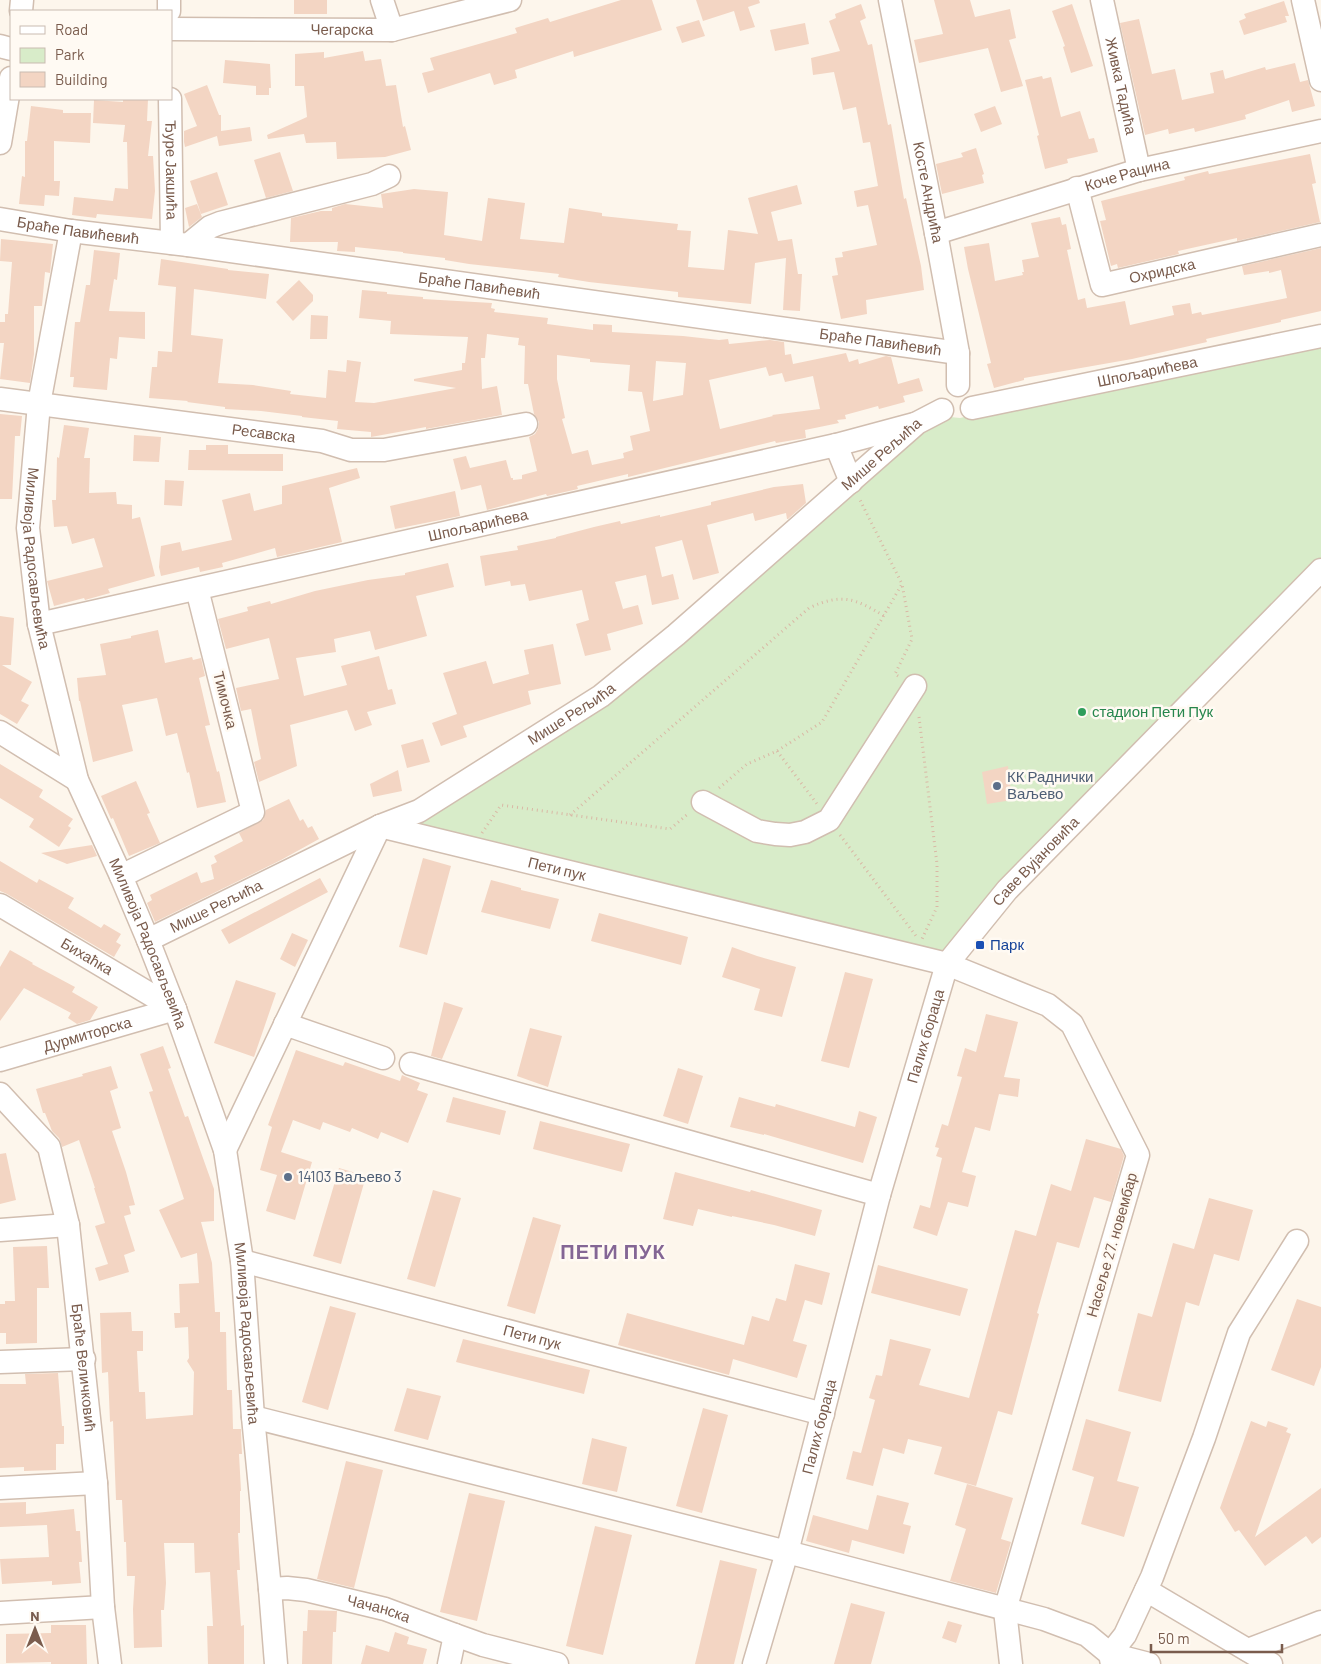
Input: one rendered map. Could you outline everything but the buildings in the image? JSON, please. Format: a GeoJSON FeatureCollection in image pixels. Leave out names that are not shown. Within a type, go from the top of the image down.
{"type":"FeatureCollection","features":[{"type":"Feature","properties":{"kind":"street"},"geometry":{"type":"LineString","coordinates":[[382,0],[392,30]]}},
{"type":"Feature","properties":{"kind":"street","name":"Чегарска"},"geometry":{"type":"LineString","coordinates":[[172,29],[392,30],[510,0]]}},
{"type":"Feature","properties":{"kind":"street","name":"Косте Андрића"},"geometry":{"type":"LineString","coordinates":[[890,0],[958,353],[958,385]]}},
{"type":"Feature","properties":{"kind":"street","name":"Живка Тадића"},"geometry":{"type":"LineString","coordinates":[[1102,0],[1139,170]]}},
{"type":"Feature","properties":{"kind":"street"},"geometry":{"type":"LineString","coordinates":[[1303,0],[1321,80]]}},
{"type":"Feature","properties":{"kind":"street"},"geometry":{"type":"LineString","coordinates":[[0,142],[10,84]]}},
{"type":"Feature","properties":{"kind":"street","name":"Ђуре Јакшића"},"geometry":{"type":"LineString","coordinates":[[170,100],[180,244]]}},
{"type":"Feature","properties":{"kind":"street","name":"Коче Рацина"},"geometry":{"type":"LineString","coordinates":[[936,233],[1139,170],[1321,131]]}},
{"type":"Feature","properties":{"kind":"street"},"geometry":{"type":"LineString","coordinates":[[180,244],[220,223],[372,184],[389,176]]}},
{"type":"Feature","properties":{"kind":"street","name":"Охридска"},"geometry":{"type":"LineString","coordinates":[[1077,188],[1102,286],[1321,235]]}},
{"type":"Feature","properties":{"kind":"street","name":"Браће Павићевић"},"geometry":{"type":"LineString","coordinates":[[0,220],[958,353]]}},
{"type":"Feature","properties":{"kind":"street","name":"Миливоја Радосављевића"},"geometry":{"type":"LineString","coordinates":[[71,230],[39,404],[28,528],[39,624],[77,780],[148,940],[175,1009],[225,1150],[242,1261],[253,1417],[276,1664]]}},
{"type":"Feature","properties":{"kind":"street","name":"Шпољарићева"},"geometry":{"type":"LineString","coordinates":[[972,408],[1321,336]]}},
{"type":"Feature","properties":{"kind":"street"},"geometry":{"type":"LineString","coordinates":[[958,385],[968,389],[973,398],[972,408],[960,418],[950,417],[942,410],[940,405],[941,395],[948,387],[958,385]]}},
{"type":"Feature","properties":{"kind":"street","name":"Ресавска"},"geometry":{"type":"LineString","coordinates":[[0,399],[322,440],[351,450],[384,450],[526,424]]}},
{"type":"Feature","properties":{"kind":"street","name":"Мише Рељића"},"geometry":{"type":"LineString","coordinates":[[148,940],[380,826],[419,811],[601,696],[676,635],[917,423],[942,410]]}},
{"type":"Feature","properties":{"kind":"street","name":"Шпољарићева"},"geometry":{"type":"LineString","coordinates":[[39,624],[836,445],[917,423]]}},
{"type":"Feature","properties":{"kind":"street"},"geometry":{"type":"LineString","coordinates":[[836,445],[851,482]]}},
{"type":"Feature","properties":{"kind":"street","name":"Саве Вујановића"},"geometry":{"type":"LineString","coordinates":[[947,964],[1006,890],[1321,570]]}},
{"type":"Feature","properties":{"kind":"street","name":"Тимочка"},"geometry":{"type":"LineString","coordinates":[[121,876],[253,812],[197,589]]}},
{"type":"Feature","properties":{"kind":"street"},"geometry":{"type":"LineString","coordinates":[[703,802],[757,831],[775,834],[790,835],[805,832],[829,820],[915,686]]}},
{"type":"Feature","properties":{"kind":"street"},"geometry":{"type":"LineString","coordinates":[[0,732],[77,780]]}},
{"type":"Feature","properties":{"kind":"street"},"geometry":{"type":"LineString","coordinates":[[225,1150],[380,826]]}},
{"type":"Feature","properties":{"kind":"street","name":"Пети пук"},"geometry":{"type":"LineString","coordinates":[[380,826],[470,850],[947,964]]}},
{"type":"Feature","properties":{"kind":"street","name":"Бихаћка"},"geometry":{"type":"LineString","coordinates":[[0,905],[175,1009]]}},
{"type":"Feature","properties":{"kind":"street","name":"Палих бораца"},"geometry":{"type":"LineString","coordinates":[[754,1664],[788,1552],[878,1195],[947,964]]}},
{"type":"Feature","properties":{"kind":"street","name":"Насеље 27. новембар"},"geometry":{"type":"LineString","coordinates":[[947,964],[1048,1005],[1072,1024],[1138,1155],[1005,1610]]}},
{"type":"Feature","properties":{"kind":"street","name":"Дурмиторска"},"geometry":{"type":"LineString","coordinates":[[0,1060],[175,1009]]}},
{"type":"Feature","properties":{"kind":"street"},"geometry":{"type":"LineString","coordinates":[[285,1024],[383,1058]]}},
{"type":"Feature","properties":{"kind":"street"},"geometry":{"type":"LineString","coordinates":[[412,1064],[878,1195]]}},
{"type":"Feature","properties":{"kind":"street","name":"Браће Величковић"},"geometry":{"type":"LineString","coordinates":[[0,1094],[49,1147],[68,1225],[96,1483],[104,1607],[110,1664]]}},
{"type":"Feature","properties":{"kind":"street"},"geometry":{"type":"LineString","coordinates":[[0,1230],[68,1225]]}},
{"type":"Feature","properties":{"kind":"street"},"geometry":{"type":"LineString","coordinates":[[1111,1659],[1125,1635],[1146,1590],[1204,1438],[1239,1333],[1297,1241]]}},
{"type":"Feature","properties":{"kind":"street","name":"Пети пук"},"geometry":{"type":"LineString","coordinates":[[242,1261],[823,1414]]}},
{"type":"Feature","properties":{"kind":"street"},"geometry":{"type":"LineString","coordinates":[[0,1362],[84,1359]]}},
{"type":"Feature","properties":{"kind":"street"},"geometry":{"type":"LineString","coordinates":[[253,1417],[788,1552],[1044,1619],[1087,1635],[1111,1659],[1149,1664]]}},
{"type":"Feature","properties":{"kind":"street"},"geometry":{"type":"LineString","coordinates":[[0,1488],[96,1483]]}},
{"type":"Feature","properties":{"kind":"street","name":"Чачанска"},"geometry":{"type":"LineString","coordinates":[[270,1589],[306,1590],[379,1607],[483,1645],[558,1664]]}},
{"type":"Feature","properties":{"kind":"street"},"geometry":{"type":"LineString","coordinates":[[1146,1590],[1271,1664]]}},
{"type":"Feature","properties":{"kind":"street"},"geometry":{"type":"LineString","coordinates":[[0,1613],[104,1607]]}},
{"type":"Feature","properties":{"kind":"street"},"geometry":{"type":"LineString","coordinates":[[1005,1610],[1011,1664]]}},
{"type":"Feature","properties":{"kind":"street"},"geometry":{"type":"LineString","coordinates":[[1248,1650],[1321,1622]]}},
{"type":"Feature","properties":{"kind":"street"},"geometry":{"type":"LineString","coordinates":[[449,1664],[455,1635]]}},
{"type":"Feature","properties":{"kind":"path"},"geometry":{"type":"LineString","coordinates":[[777,751],[920,942],[937,907],[937,864],[915,686],[895,674],[912,639],[902,584],[851,482]]}},
{"type":"Feature","properties":{"kind":"path"},"geometry":{"type":"LineString","coordinates":[[470,850],[501,805],[670,829],[747,764],[777,751],[822,722],[902,584]]}},
{"type":"Feature","properties":{"kind":"path"},"geometry":{"type":"LineString","coordinates":[[569,815],[809,608],[822,602],[836,599],[850,600],[864,604],[884,616]]}},
{"type":"Feature","properties":{"kind":"green space"},"geometry":{"type":"Polygon","coordinates":[[[1321,336],[1321,570],[947,964],[380,826],[601,696],[942,410],[950,417],[960,418],[1321,336]]]}},
{"type":"Feature","properties":{"kind":"place","name":"стадион Пети Пук"},"geometry":{"type":"Point","coordinates":[1082,712]}},
{"type":"Feature","properties":{"kind":"place","name":"КК Раднички Ваљево"},"geometry":{"type":"Point","coordinates":[997,786]}},
{"type":"Feature","properties":{"kind":"place","name":"Парк"},"geometry":{"type":"Point","coordinates":[980,945]}},
{"type":"Feature","properties":{"kind":"place","name":"14103 Ваљево 3"},"geometry":{"type":"Point","coordinates":[288,1177]}},
{"type":"Feature","properties":{"kind":"district","name":"ПЕТИ ПУК"},"geometry":{"type":"Point","coordinates":[613,1252]}}]}
